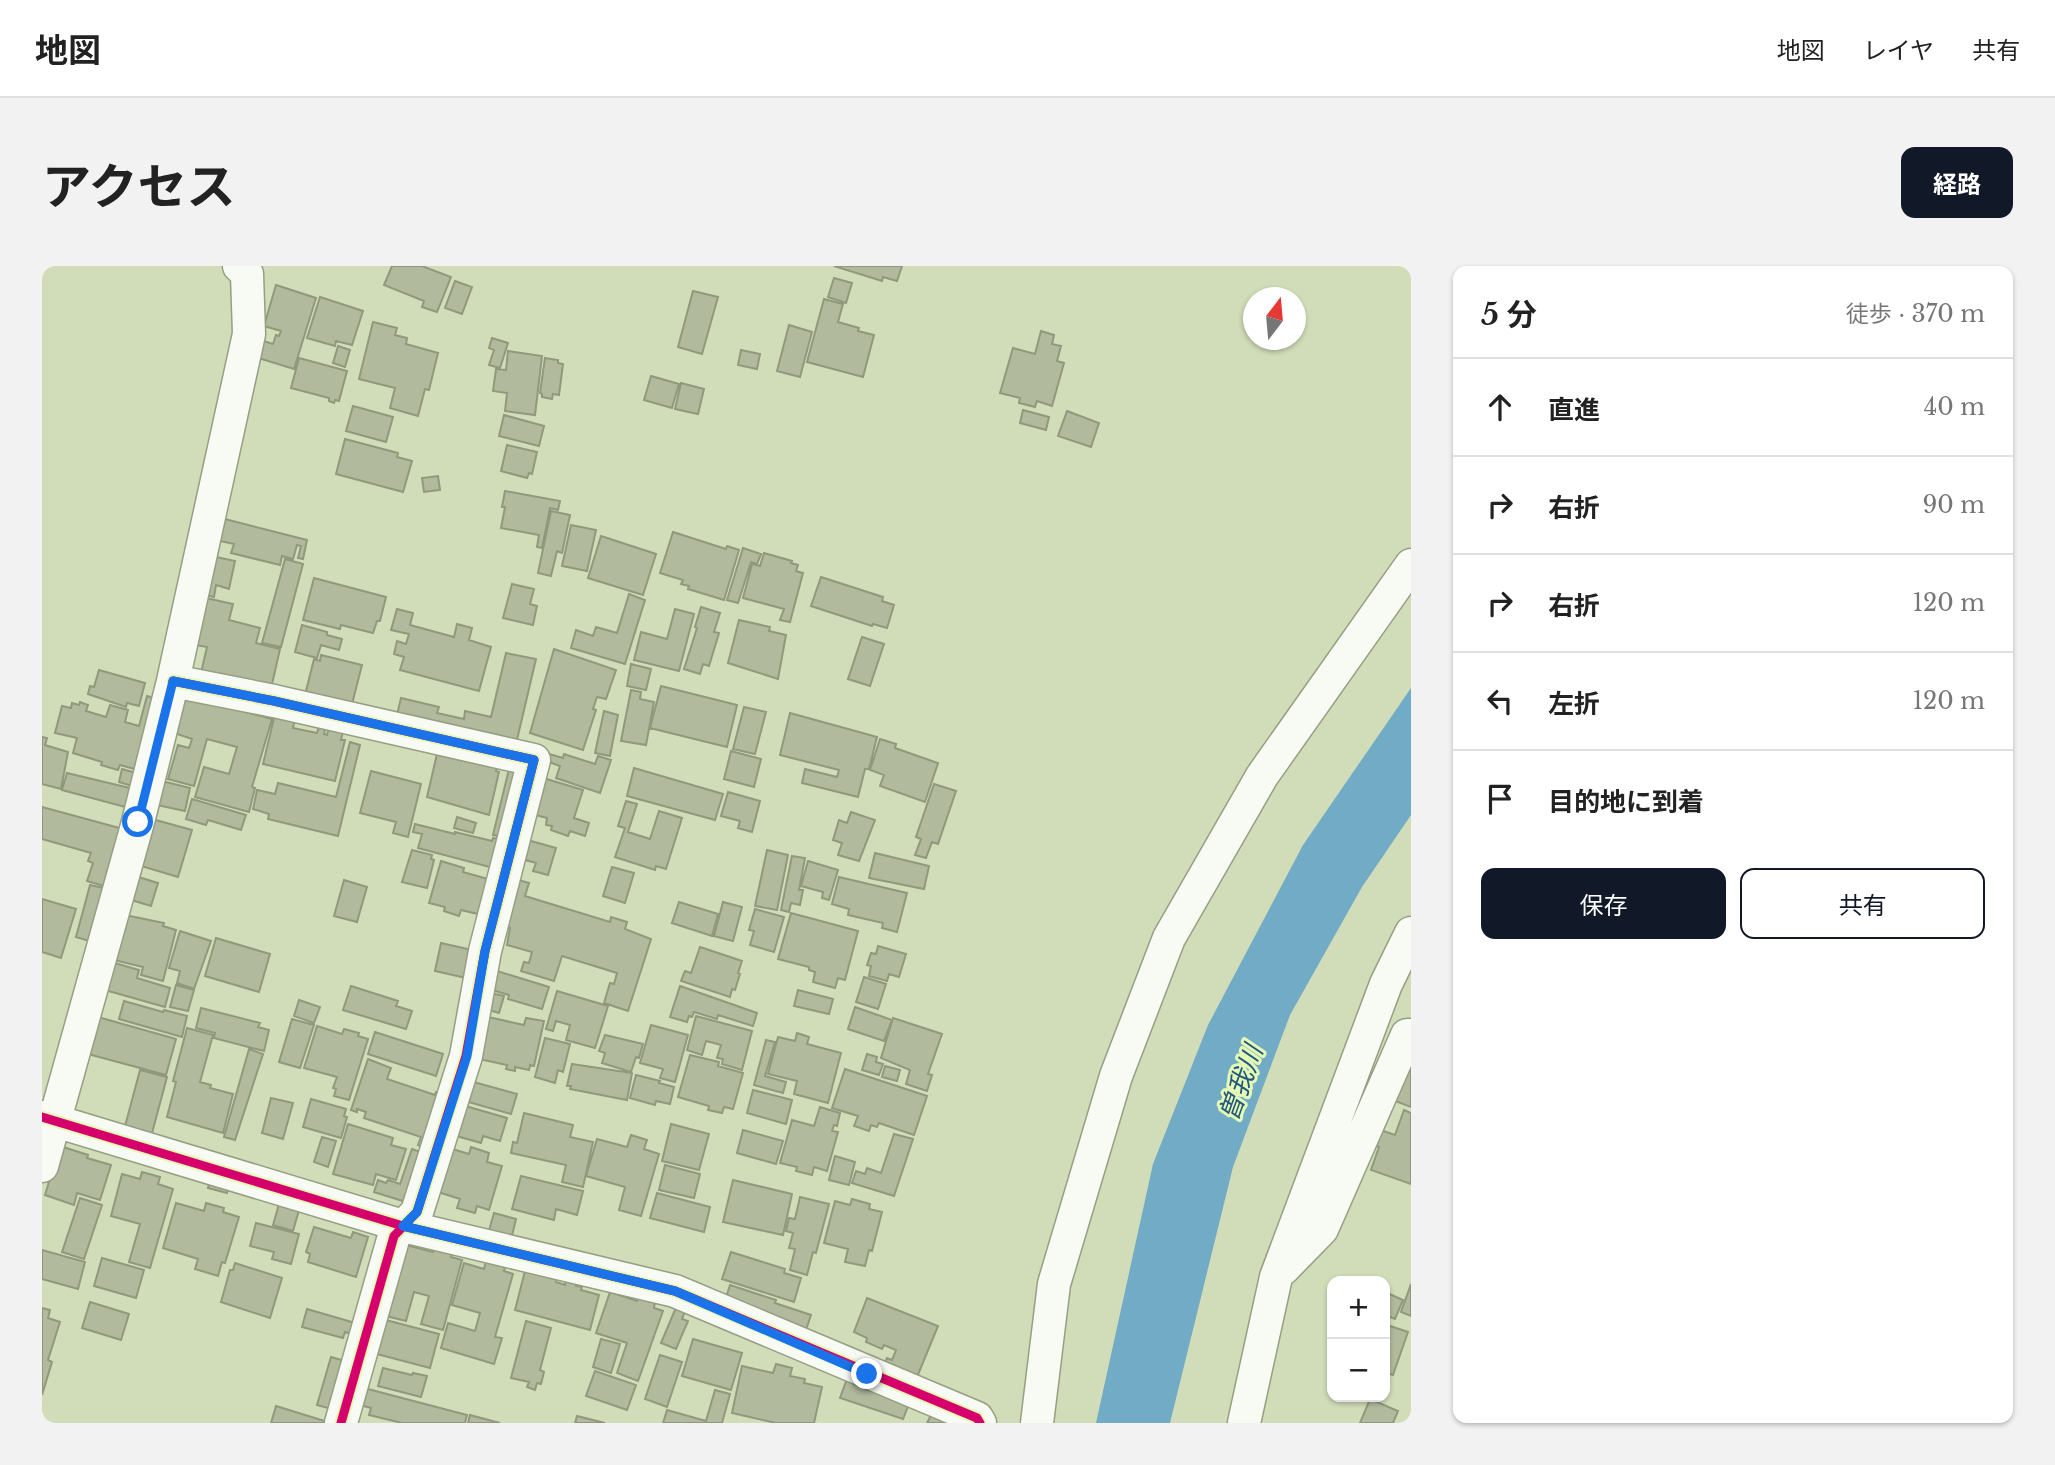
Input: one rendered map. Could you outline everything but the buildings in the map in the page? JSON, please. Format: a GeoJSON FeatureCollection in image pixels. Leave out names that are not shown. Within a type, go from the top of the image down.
{"type":"FeatureCollection","features":[{"type":"Feature","properties":{"kind":"street"},"geometry":{"type":"LineString","coordinates":[[42,1166],[48,1119],[138,822],[173,681],[248,334],[247,274],[239,266]]}},
{"type":"Feature","properties":{"kind":"street"},"geometry":{"type":"LineString","coordinates":[[1038,1423],[1054,1283],[1116,1076],[1169,938],[1262,776],[1411,565]]}},
{"type":"Feature","properties":{"kind":"street"},"geometry":{"type":"LineString","coordinates":[[173,681],[534,760],[485,951],[467,1056],[417,1212],[394,1236],[341,1423]]}},
{"type":"Feature","properties":{"kind":"street"},"geometry":{"type":"LineString","coordinates":[[1244,1423],[1276,1277],[1386,984],[1411,933]]}},
{"type":"Feature","properties":{"kind":"street"},"geometry":{"type":"LineString","coordinates":[[1276,1277],[1322,1229],[1407,1035],[1411,1035]]}},
{"type":"Feature","properties":{"kind":"street"},"geometry":{"type":"LineString","coordinates":[[48,1119],[403,1226],[675,1291],[977,1418],[980,1423]]}},
{"type":"Feature","properties":{"kind":"water","name":"曽我川"},"geometry":{"type":"Polygon","coordinates":[[[1411,688],[1411,815],[1362,887],[1290,1015],[1233,1167],[1170,1423],[1096,1423],[1153,1164],[1208,1025],[1303,845],[1411,688]]]}},
{"type":"Feature","properties":{"kind":"cycle path"},"geometry":{"type":"LineString","coordinates":[[173,681],[534,760],[485,951],[466,1056],[417,1212],[394,1236],[341,1423]]}},
{"type":"Feature","properties":{"kind":"cycle path"},"geometry":{"type":"LineString","coordinates":[[42,1117],[403,1226],[675,1291],[977,1418],[980,1423]]}},
{"type":"Feature","properties":{"kind":"route"},"geometry":{"type":"LineString","coordinates":[[138,822],[173,681],[534,760],[485,951],[467,1056],[417,1212],[403,1226],[675,1291],[867,1374]]}}]}
